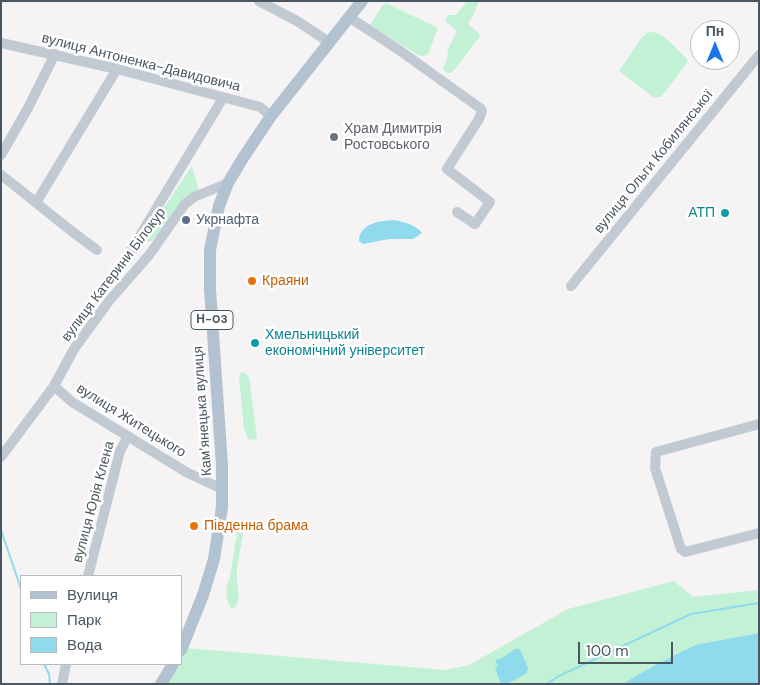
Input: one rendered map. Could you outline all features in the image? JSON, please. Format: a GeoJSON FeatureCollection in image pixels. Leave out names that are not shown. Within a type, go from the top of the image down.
{"type":"FeatureCollection","features":[{"type":"Feature","properties":{"kind":"main road","name":"Камʼянецька вулиця"},"geometry":{"type":"LineString","coordinates":[[182,648],[203,595],[214,558],[221,514],[222,489],[211,315],[210,250],[219,206],[228,183],[271,116],[362,1]]}},
{"type":"Feature","properties":{"kind":"main road"},"geometry":{"type":"LineString","coordinates":[[161,684],[172,665]]}},
{"type":"Feature","properties":{"kind":"street"},"geometry":{"type":"LineString","coordinates":[[258,1],[297,21],[329,42]]}},
{"type":"Feature","properties":{"kind":"street"},"geometry":{"type":"LineString","coordinates":[[350,17],[400,50],[480,108],[482,112],[479,119],[446,169],[490,202],[475,224],[457,212]]}},
{"type":"Feature","properties":{"kind":"street","name":"вулиця Антоненка-Давидовича"},"geometry":{"type":"LineString","coordinates":[[1,43],[117,69],[260,107],[271,116]]}},
{"type":"Feature","properties":{"kind":"street"},"geometry":{"type":"LineString","coordinates":[[1,155],[28,108],[55,54]]}},
{"type":"Feature","properties":{"kind":"street","name":"вулиця Ольги Кобилянської"},"geometry":{"type":"LineString","coordinates":[[571,286],[758,59]]}},
{"type":"Feature","properties":{"kind":"street"},"geometry":{"type":"LineString","coordinates":[[36,201],[117,69]]}},
{"type":"Feature","properties":{"kind":"street","name":"вулиця Катерини Білокур"},"geometry":{"type":"LineString","coordinates":[[124,262],[223,98]]}},
{"type":"Feature","properties":{"kind":"street"},"geometry":{"type":"LineString","coordinates":[[1,175],[36,201],[66,228],[97,250]]}},
{"type":"Feature","properties":{"kind":"street","name":"вулиця Катерини Білокур"},"geometry":{"type":"LineString","coordinates":[[1,457],[54,386],[74,349],[109,301],[150,254],[182,208],[194,197],[228,183]]}},
{"type":"Feature","properties":{"kind":"street","name":"вулиця Житецького"},"geometry":{"type":"LineString","coordinates":[[54,386],[72,402],[186,472],[222,489]]}},
{"type":"Feature","properties":{"kind":"street"},"geometry":{"type":"LineString","coordinates":[[759,424],[656,452],[655,468],[681,548],[685,552],[759,533]]}},
{"type":"Feature","properties":{"kind":"street","name":"вулиця Юрія Клена"},"geometry":{"type":"LineString","coordinates":[[88,575],[120,451],[128,436]]}},
{"type":"Feature","properties":{"kind":"street"},"geometry":{"type":"LineString","coordinates":[[62,684],[66,665]]}},
{"type":"Feature","properties":{"kind":"green space"},"geometry":{"type":"Polygon","coordinates":[[[467,1],[479,1],[469,21],[469,25],[481,35],[456,68],[451,73],[447,73],[443,69],[448,49],[457,31],[445,21],[448,15],[456,15],[467,1]]]}},
{"type":"Feature","properties":{"kind":"green space"},"geometry":{"type":"Polygon","coordinates":[[[386,3],[438,28],[428,54],[424,56],[418,55],[370,25],[386,3]]]}},
{"type":"Feature","properties":{"kind":"green space"},"geometry":{"type":"Polygon","coordinates":[[[649,32],[665,38],[687,59],[687,63],[661,97],[653,97],[619,71],[642,37],[649,32]]]}},
{"type":"Feature","properties":{"kind":"green space"},"geometry":{"type":"Polygon","coordinates":[[[192,166],[199,192],[168,222],[152,241],[146,242],[151,227],[192,166]]]}},
{"type":"Feature","properties":{"kind":"green space"},"geometry":{"type":"Polygon","coordinates":[[[244,372],[249,377],[257,437],[255,440],[248,439],[244,429],[239,377],[240,373],[244,372]]]}},
{"type":"Feature","properties":{"kind":"green space"},"geometry":{"type":"Polygon","coordinates":[[[242,531],[243,534],[237,568],[239,596],[237,604],[234,608],[231,608],[227,596],[227,585],[237,533],[242,531]]]}},
{"type":"Feature","properties":{"kind":"green space"},"geometry":{"type":"Polygon","coordinates":[[[674,581],[693,597],[759,590],[759,633],[695,645],[622,684],[165,684],[176,665],[182,665],[182,655],[186,648],[446,670],[469,665],[568,609],[674,581]]]}},
{"type":"Feature","properties":{"kind":"water"},"geometry":{"type":"Polygon","coordinates":[[[394,220],[414,226],[422,233],[413,239],[389,239],[363,244],[359,241],[363,230],[371,224],[394,220]]]}},
{"type":"Feature","properties":{"kind":"water"},"geometry":{"type":"Polygon","coordinates":[[[759,633],[759,684],[622,684],[695,645],[759,633]]]}},
{"type":"Feature","properties":{"kind":"water"},"geometry":{"type":"Polygon","coordinates":[[[515,649],[520,649],[528,668],[527,673],[507,684],[501,684],[495,668],[498,666],[495,660],[502,658],[515,649]]]}},
{"type":"Feature","properties":{"kind":"waterway"},"geometry":{"type":"LineString","coordinates":[[1,530],[20,586]]}},
{"type":"Feature","properties":{"kind":"waterway"},"geometry":{"type":"LineString","coordinates":[[547,684],[559,676],[691,614],[759,603]]}},
{"type":"Feature","properties":{"kind":"waterway"},"geometry":{"type":"LineString","coordinates":[[44,665],[49,674],[50,684]]}},
{"type":"Feature","properties":{"kind":"place","name":"Храм Димитрія Ростовського"},"geometry":{"type":"Point","coordinates":[334,137]}},
{"type":"Feature","properties":{"kind":"place","name":"АТП"},"geometry":{"type":"Point","coordinates":[725,213]}},
{"type":"Feature","properties":{"kind":"place","name":"Укрнафта"},"geometry":{"type":"Point","coordinates":[186,220]}},
{"type":"Feature","properties":{"kind":"place","name":"Краяни"},"geometry":{"type":"Point","coordinates":[252,281]}},
{"type":"Feature","properties":{"kind":"place","name":"Хмельницький економічний університет"},"geometry":{"type":"Point","coordinates":[255,343]}},
{"type":"Feature","properties":{"kind":"place","name":"Південна брама"},"geometry":{"type":"Point","coordinates":[194,526]}}]}
